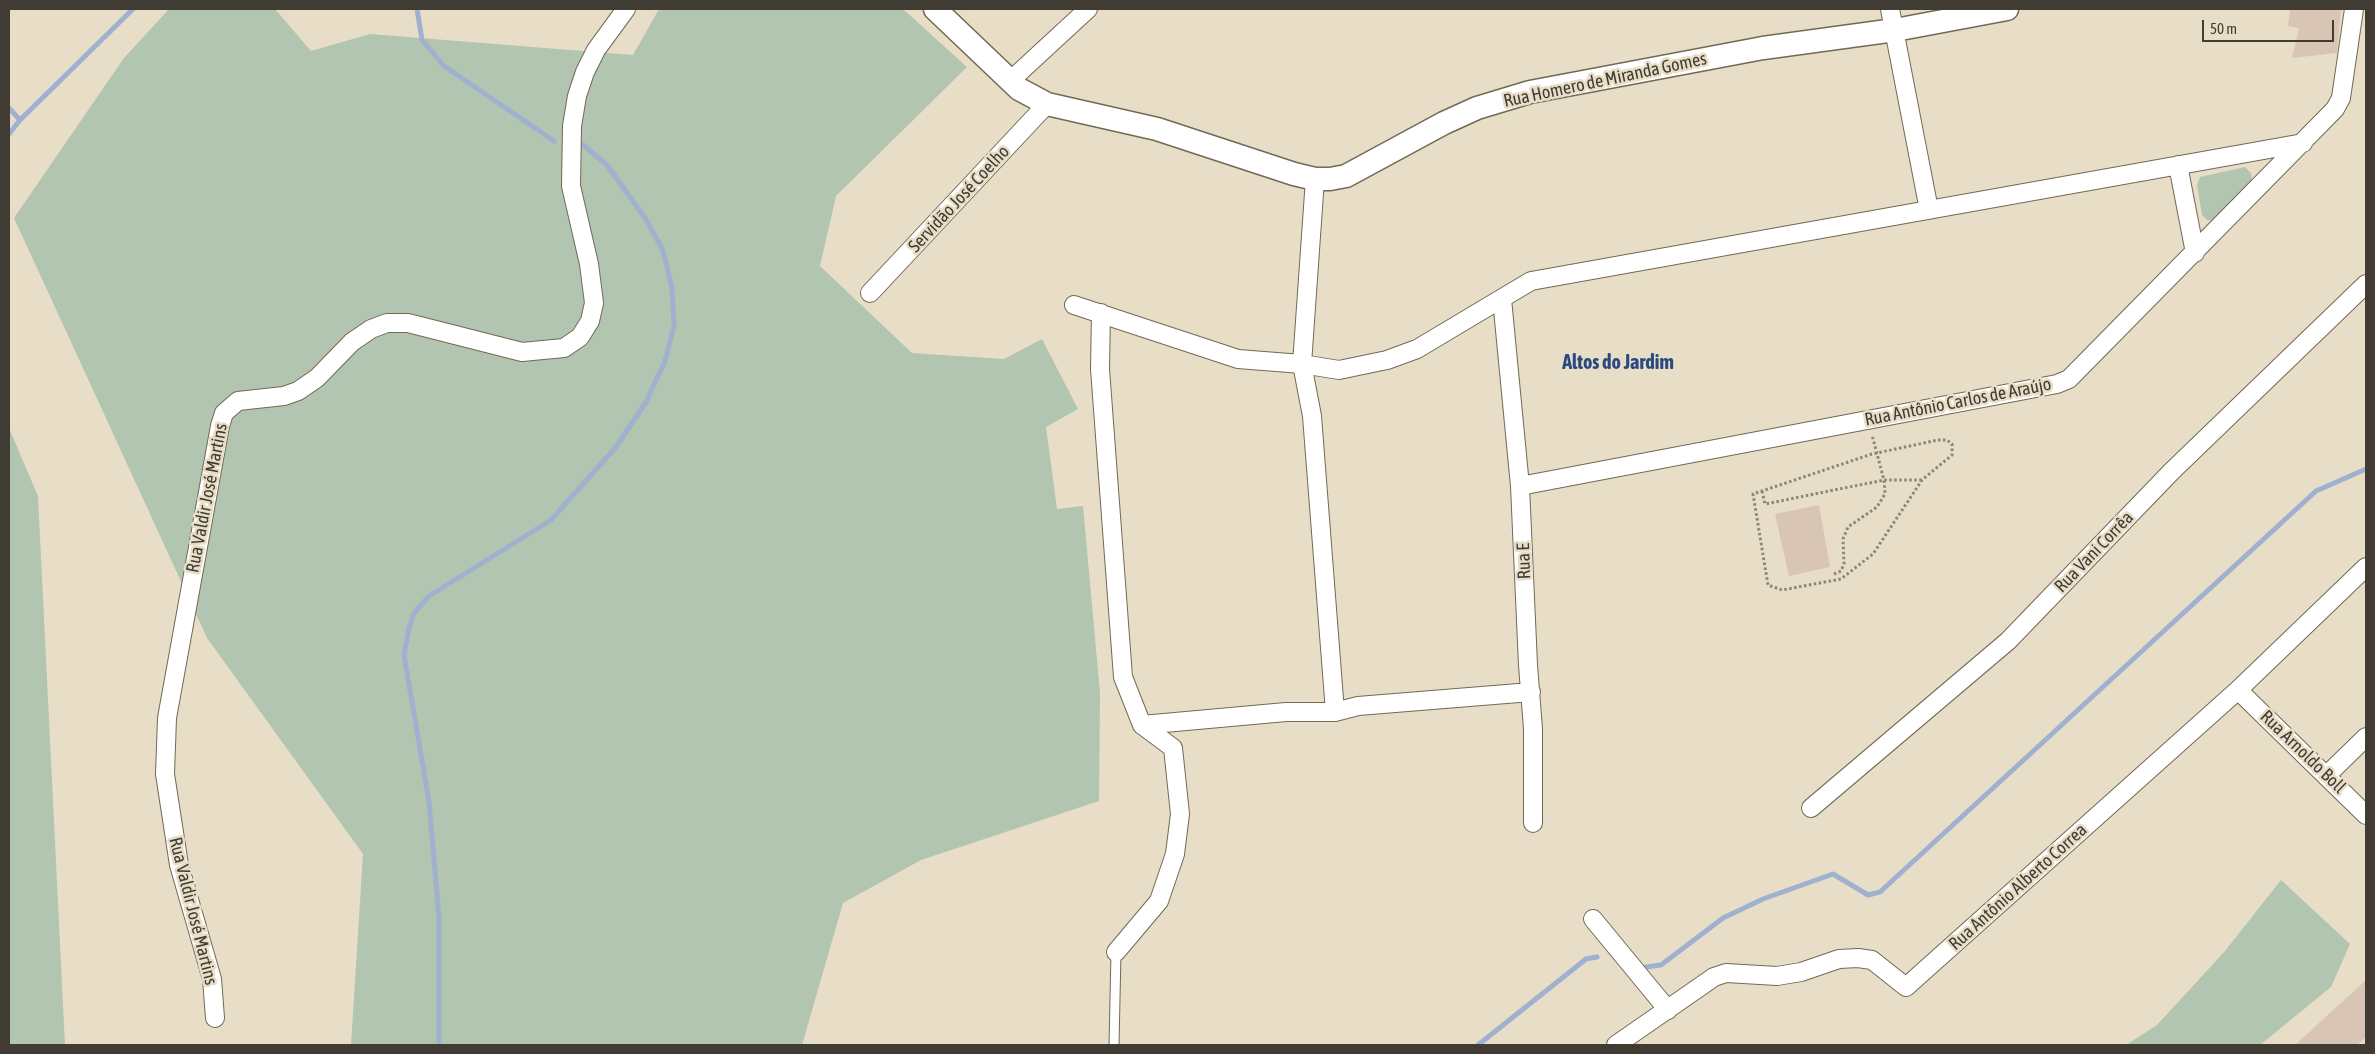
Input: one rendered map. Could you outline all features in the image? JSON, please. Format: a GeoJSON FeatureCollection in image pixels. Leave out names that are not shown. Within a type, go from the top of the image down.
{"type":"FeatureCollection","features":[{"type":"Feature","properties":{"kind":"street","name":"Rua Valdir José Martins"},"geometry":{"type":"LineString","coordinates":[[215,1018],[212,979],[179,865],[165,774],[167,718],[220,426],[224,414],[238,401],[284,396],[298,390],[318,378],[352,342],[371,329],[387,323],[408,323],[522,352],[564,348],[580,337],[590,321],[594,304],[589,264],[571,186],[572,126],[577,96],[585,72],[596,50],[626,9]]}},
{"type":"Feature","properties":{"kind":"street","name":"Rua Homero de Miranda Gomes"},"geometry":{"type":"LineString","coordinates":[[935,9],[1010,81],[1029,95],[1047,104],[1157,129],[1294,174],[1316,179],[1346,176],[1444,123],[1477,108],[1530,92],[1763,48],[1892,20],[2007,9]]}},
{"type":"Feature","properties":{"kind":"street"},"geometry":{"type":"LineString","coordinates":[[1010,81],[1088,9]]}},
{"type":"Feature","properties":{"kind":"street","name":"Rua Antônio Carlos de Araújo"},"geometry":{"type":"LineString","coordinates":[[1520,486],[2057,384],[2069,379],[2336,109],[2340,98],[2354,9]]}},
{"type":"Feature","properties":{"kind":"street"},"geometry":{"type":"LineString","coordinates":[[1892,20],[1929,210]]}},
{"type":"Feature","properties":{"kind":"street","name":"Servidão José Coelho"},"geometry":{"type":"LineString","coordinates":[[870,293],[1047,104]]}},
{"type":"Feature","properties":{"kind":"street"},"geometry":{"type":"LineString","coordinates":[[1074,305],[1238,359],[1302,364],[1339,370],[1387,360],[1417,349],[1531,281],[2303,143]]}},
{"type":"Feature","properties":{"kind":"street"},"geometry":{"type":"LineString","coordinates":[[2178,165],[2195,253]]}},
{"type":"Feature","properties":{"kind":"street"},"geometry":{"type":"LineString","coordinates":[[1316,179],[1302,364],[1312,416],[1335,712]]}},
{"type":"Feature","properties":{"kind":"street","name":"Rua Vani Corrêa"},"geometry":{"type":"LineString","coordinates":[[1811,808],[2008,641],[2172,471],[2366,284]]}},
{"type":"Feature","properties":{"kind":"street","name":"Rua E"},"geometry":{"type":"LineString","coordinates":[[1502,299],[1520,486],[1528,665],[1531,692],[1533,823]]}},
{"type":"Feature","properties":{"kind":"street"},"geometry":{"type":"LineString","coordinates":[[1101,314],[1100,369],[1123,677],[1142,725],[1173,748],[1180,814],[1175,854],[1159,901],[1116,952]]}},
{"type":"Feature","properties":{"kind":"street","name":"Rua Antônio Alberto Correa"},"geometry":{"type":"LineString","coordinates":[[1616,1045],[1714,978],[1726,973],[1777,976],[1801,972],[1839,959],[1858,958],[1872,960],[1906,987],[2238,690],[2366,567]]}},
{"type":"Feature","properties":{"kind":"street","name":"Rua Arnoldo Boll"},"geometry":{"type":"LineString","coordinates":[[2238,690],[2328,775],[2366,815]]}},
{"type":"Feature","properties":{"kind":"street"},"geometry":{"type":"LineString","coordinates":[[1142,725],[1286,712],[1335,712],[1358,706],[1531,692]]}},
{"type":"Feature","properties":{"kind":"street"},"geometry":{"type":"LineString","coordinates":[[2328,775],[2366,737]]}},
{"type":"Feature","properties":{"kind":"street"},"geometry":{"type":"LineString","coordinates":[[1593,919],[1668,1010]]}},
{"type":"Feature","properties":{"kind":"lane"},"geometry":{"type":"LineString","coordinates":[[1114,1045],[1116,952]]}},
{"type":"Feature","properties":{"kind":"path"},"geometry":{"type":"LineString","coordinates":[[1834,574],[1841,571],[1844,564],[1843,539],[1848,527],[1877,507],[1885,494],[1884,480],[1869,419]]}},
{"type":"Feature","properties":{"kind":"path"},"geometry":{"type":"LineString","coordinates":[[1947,440],[1952,444],[1952,455],[1922,480],[1873,554],[1848,574],[1841,579],[1782,590],[1768,585],[1753,494],[1876,453],[1947,440]]}},
{"type":"Feature","properties":{"kind":"path"},"geometry":{"type":"LineString","coordinates":[[1762,491],[1765,504],[1884,480],[1922,480]]}},
{"type":"Feature","properties":{"kind":"green space"},"geometry":{"type":"Polygon","coordinates":[[[169,9],[275,9],[311,51],[370,34],[633,55],[659,9],[903,9],[967,67],[836,196],[820,266],[912,353],[1004,359],[1042,339],[1078,409],[1046,427],[1057,509],[1083,506],[1100,693],[1099,801],[921,860],[843,903],[802,1045],[351,1045],[363,854],[207,638],[14,218],[124,58],[169,9]]]}},
{"type":"Feature","properties":{"kind":"green space"},"geometry":{"type":"Polygon","coordinates":[[[2245,167],[2251,173],[2252,181],[2214,221],[2207,220],[2202,215],[2197,185],[2200,177],[2245,167]]]}},
{"type":"Feature","properties":{"kind":"green space"},"geometry":{"type":"Polygon","coordinates":[[[9,428],[38,496],[65,1045],[9,1045],[9,428]]]}},
{"type":"Feature","properties":{"kind":"green space"},"geometry":{"type":"Polygon","coordinates":[[[2281,880],[2350,944],[2331,987],[2260,1045],[2126,1045],[2157,1025],[2225,951],[2281,880]]]}},
{"type":"Feature","properties":{"kind":"building"},"geometry":{"type":"Polygon","coordinates":[[[2290,9],[2341,9],[2337,53],[2292,58],[2299,28],[2288,26],[2290,9]]]}},
{"type":"Feature","properties":{"kind":"building"},"geometry":{"type":"Polygon","coordinates":[[[1819,505],[1830,567],[1789,576],[1775,514],[1819,505]]]}},
{"type":"Feature","properties":{"kind":"building"},"geometry":{"type":"Polygon","coordinates":[[[2366,980],[2366,1037],[2357,1045],[2295,1045],[2366,980]]]}},
{"type":"Feature","properties":{"kind":"waterway"},"geometry":{"type":"LineString","coordinates":[[20,120],[133,9]]}},
{"type":"Feature","properties":{"kind":"waterway"},"geometry":{"type":"LineString","coordinates":[[417,9],[422,40],[444,66],[554,141]]}},
{"type":"Feature","properties":{"kind":"waterway"},"geometry":{"type":"LineString","coordinates":[[9,108],[20,120],[9,134]]}},
{"type":"Feature","properties":{"kind":"waterway"},"geometry":{"type":"LineString","coordinates":[[439,1045],[439,917],[429,802],[404,655],[409,628],[414,613],[429,596],[551,520],[616,447],[646,402],[665,361],[674,326],[672,288],[663,250],[645,218],[607,165],[581,143]]}},
{"type":"Feature","properties":{"kind":"waterway"},"geometry":{"type":"LineString","coordinates":[[1646,967],[1661,965],[1723,918],[1763,899],[1833,874],[1868,895],[1880,892],[2316,491],[2366,469]]}},
{"type":"Feature","properties":{"kind":"waterway"},"geometry":{"type":"LineString","coordinates":[[1478,1045],[1586,959],[1597,957]]}},
{"type":"Feature","properties":{"kind":"district","name":"Altos do Jardim"},"geometry":{"type":"Point","coordinates":[1618,363]}}]}
